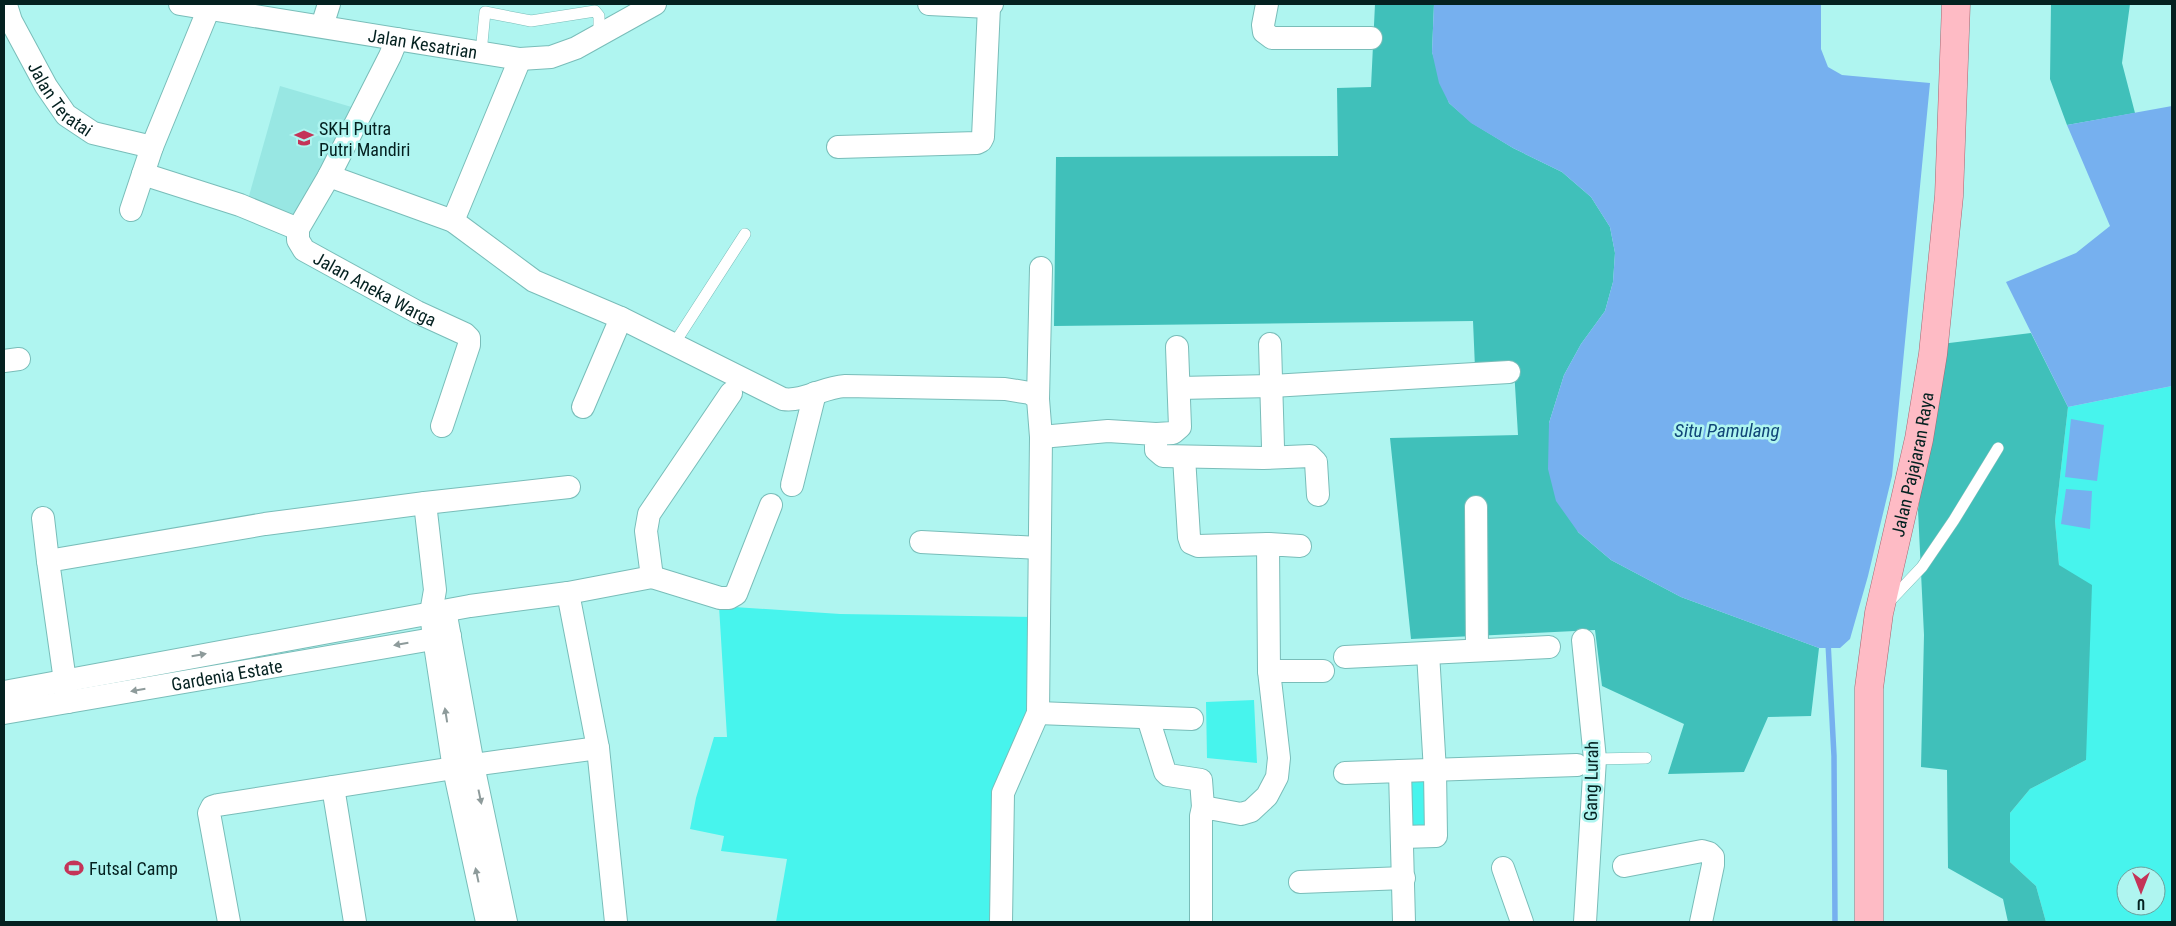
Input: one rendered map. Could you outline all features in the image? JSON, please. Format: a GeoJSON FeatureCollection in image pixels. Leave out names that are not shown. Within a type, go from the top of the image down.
{"type":"FeatureCollection","features":[{"type":"Feature","properties":{"kind":"main road","name":"Jalan Pajajaran Raya"},"geometry":{"type":"LineString","coordinates":[[1869,922],[1869,688],[1879,613],[1920,439],[1933,354],[1949,196],[1956,4]]}},
{"type":"Feature","properties":{"kind":"street","name":"Jalan Kesatrian"},"geometry":{"type":"LineString","coordinates":[[180,4],[520,59],[552,57],[576,48],[655,4]]}},
{"type":"Feature","properties":{"kind":"street"},"geometry":{"type":"LineString","coordinates":[[322,26],[330,4]]}},
{"type":"Feature","properties":{"kind":"street"},"geometry":{"type":"LineString","coordinates":[[838,147],[977,143],[981,141],[990,5],[928,4]]}},
{"type":"Feature","properties":{"kind":"street"},"geometry":{"type":"LineString","coordinates":[[1267,4],[1263,25],[1264,32],[1272,38],[1371,38]]}},
{"type":"Feature","properties":{"kind":"street","name":"Jalan Teratai"},"geometry":{"type":"LineString","coordinates":[[7,5],[11,21],[46,86],[66,114],[94,133],[152,147]]}},
{"type":"Feature","properties":{"kind":"street"},"geometry":{"type":"LineString","coordinates":[[131,210],[152,147],[209,8]]}},
{"type":"Feature","properties":{"kind":"street"},"geometry":{"type":"LineString","coordinates":[[143,174],[240,205],[298,229],[329,176],[397,39]]}},
{"type":"Feature","properties":{"kind":"street"},"geometry":{"type":"LineString","coordinates":[[454,221],[520,59]]}},
{"type":"Feature","properties":{"kind":"street"},"geometry":{"type":"LineString","coordinates":[[329,176],[454,221],[534,281],[621,318],[783,399],[799,399],[844,386],[1005,389],[1030,394],[1038,399]]}},
{"type":"Feature","properties":{"kind":"street","name":"Jalan Aneka Warga"},"geometry":{"type":"LineString","coordinates":[[298,229],[298,240],[304,250],[417,312],[465,334],[469,338],[469,345],[442,426]]}},
{"type":"Feature","properties":{"kind":"street"},"geometry":{"type":"LineString","coordinates":[[1001,922],[1003,794],[1038,712],[1041,437],[1038,399],[1041,268]]}},
{"type":"Feature","properties":{"kind":"street"},"geometry":{"type":"LineString","coordinates":[[582,408],[621,318]]}},
{"type":"Feature","properties":{"kind":"street"},"geometry":{"type":"LineString","coordinates":[[1270,344],[1273,447]]}},
{"type":"Feature","properties":{"kind":"street"},"geometry":{"type":"LineString","coordinates":[[1041,437],[1108,431],[1156,434],[1173,433],[1180,427],[1177,347]]}},
{"type":"Feature","properties":{"kind":"street"},"geometry":{"type":"LineString","coordinates":[[1179,388],[1272,386],[1509,372]]}},
{"type":"Feature","properties":{"kind":"street"},"geometry":{"type":"LineString","coordinates":[[731,393],[650,514],[646,531],[652,577],[720,598],[729,598],[736,594],[771,505]]}},
{"type":"Feature","properties":{"kind":"street"},"geometry":{"type":"LineString","coordinates":[[792,485],[815,393]]}},
{"type":"Feature","properties":{"kind":"street"},"geometry":{"type":"LineString","coordinates":[[1156,434],[1156,450],[1164,456],[1310,456],[1316,462],[1318,495]]}},
{"type":"Feature","properties":{"kind":"street"},"geometry":{"type":"LineString","coordinates":[[1184,457],[1189,537],[1191,543],[1198,546],[1268,544],[1300,546]]}},
{"type":"Feature","properties":{"kind":"street"},"geometry":{"type":"LineString","coordinates":[[48,561],[265,524],[425,503],[569,487]]}},
{"type":"Feature","properties":{"kind":"street"},"geometry":{"type":"LineString","coordinates":[[425,503],[438,612],[487,922]]}},
{"type":"Feature","properties":{"kind":"street"},"geometry":{"type":"LineString","coordinates":[[1476,507],[1477,650]]}},
{"type":"Feature","properties":{"kind":"street"},"geometry":{"type":"LineString","coordinates":[[43,518],[68,702]]}},
{"type":"Feature","properties":{"kind":"street"},"geometry":{"type":"LineString","coordinates":[[921,542],[1039,548]]}},
{"type":"Feature","properties":{"kind":"street"},"geometry":{"type":"LineString","coordinates":[[1203,807],[1241,814],[1250,811],[1259,805],[1274,785],[1279,768],[1269,672],[1268,544]]}},
{"type":"Feature","properties":{"kind":"street","name":"Gardenia Estate"},"geometry":{"type":"LineString","coordinates":[[4,692],[438,612],[568,593],[652,577]]}},
{"type":"Feature","properties":{"kind":"street"},"geometry":{"type":"LineString","coordinates":[[568,593],[598,748],[616,922]]}},
{"type":"Feature","properties":{"kind":"street","name":"Gardenia Estate"},"geometry":{"type":"LineString","coordinates":[[4,713],[442,637]]}},
{"type":"Feature","properties":{"kind":"street","name":"Gang Lurah"},"geometry":{"type":"LineString","coordinates":[[1584,640],[1586,762],[1585,922]]}},
{"type":"Feature","properties":{"kind":"street"},"geometry":{"type":"LineString","coordinates":[[1345,657],[1549,646]]}},
{"type":"Feature","properties":{"kind":"street"},"geometry":{"type":"LineString","coordinates":[[1403,837],[1436,836],[1435,771],[1428,653]]}},
{"type":"Feature","properties":{"kind":"street"},"geometry":{"type":"LineString","coordinates":[[1269,672],[1323,671]]}},
{"type":"Feature","properties":{"kind":"street"},"geometry":{"type":"LineString","coordinates":[[1038,712],[1192,719]]}},
{"type":"Feature","properties":{"kind":"street"},"geometry":{"type":"LineString","coordinates":[[1148,718],[1165,772],[1168,775],[1201,780],[1203,807],[1201,816],[1201,922]]}},
{"type":"Feature","properties":{"kind":"street"},"geometry":{"type":"LineString","coordinates":[[229,922],[209,813],[212,807],[598,748]]}},
{"type":"Feature","properties":{"kind":"street"},"geometry":{"type":"LineString","coordinates":[[1345,773],[1435,771],[1586,762]]}},
{"type":"Feature","properties":{"kind":"street"},"geometry":{"type":"LineString","coordinates":[[464,767],[506,922]]}},
{"type":"Feature","properties":{"kind":"street"},"geometry":{"type":"LineString","coordinates":[[1400,771],[1404,922]]}},
{"type":"Feature","properties":{"kind":"street"},"geometry":{"type":"LineString","coordinates":[[333,787],[355,922]]}},
{"type":"Feature","properties":{"kind":"street"},"geometry":{"type":"LineString","coordinates":[[1624,866],[1702,851],[1708,853],[1713,857],[1713,865],[1701,922]]}},
{"type":"Feature","properties":{"kind":"street"},"geometry":{"type":"LineString","coordinates":[[1503,868],[1522,922]]}},
{"type":"Feature","properties":{"kind":"street"},"geometry":{"type":"LineString","coordinates":[[1300,882],[1404,878]]}},
{"type":"Feature","properties":{"kind":"lane"},"geometry":{"type":"LineString","coordinates":[[481,52],[485,8],[531,22],[595,12],[599,16],[599,36]]}},
{"type":"Feature","properties":{"kind":"lane"},"geometry":{"type":"LineString","coordinates":[[674,344],[745,234]]}},
{"type":"Feature","properties":{"kind":"lane"},"geometry":{"type":"LineString","coordinates":[[1879,613],[1922,567],[1954,520],[1998,448]]}},
{"type":"Feature","properties":{"kind":"lane"},"geometry":{"type":"LineString","coordinates":[[1586,762],[1646,758]]}},
{"type":"Feature","properties":{"kind":"shaded area"},"geometry":{"type":"Polygon","coordinates":[[[1375,4],[1434,4],[1432,52],[1449,103],[1472,123],[1513,148],[1562,172],[1591,197],[1610,227],[1615,253],[1613,282],[1605,311],[1581,344],[1564,375],[1549,423],[1578,532],[1611,560],[1681,597],[1819,648],[1811,716],[1768,717],[1744,772],[1668,774],[1684,724],[1602,686],[1595,630],[1411,639],[1390,438],[1518,435],[1514,369],[1475,368],[1473,321],[1054,326],[1056,157],[1338,156],[1337,88],[1371,87],[1375,4]]]}},
{"type":"Feature","properties":{"kind":"shaded area"},"geometry":{"type":"Polygon","coordinates":[[[2051,4],[2130,4],[2122,63],[2135,113],[2067,125],[2050,79],[2051,4]]]}},
{"type":"Feature","properties":{"kind":"shaded area","name":"SKH Putra Putri Mandiri"},"geometry":{"type":"Polygon","coordinates":[[[280,86],[355,108],[296,223],[247,203],[280,86]]]}},
{"type":"Feature","properties":{"kind":"shaded area"},"geometry":{"type":"Polygon","coordinates":[[[2031,333],[2068,407],[2055,521],[2059,565],[2092,585],[2086,760],[2030,789],[2010,813],[2010,862],[2036,886],[2046,922],[2008,922],[2003,899],[1948,868],[1947,770],[1921,767],[1924,635],[1918,510],[1941,344],[2031,333]]]}},
{"type":"Feature","properties":{"kind":"shaded area"},"geometry":{"type":"Polygon","coordinates":[[[2172,386],[2172,922],[2046,922],[2036,886],[2010,862],[2010,813],[2030,789],[2086,760],[2059,565],[2055,521],[2068,407],[2172,386]]]}},
{"type":"Feature","properties":{"kind":"shaded area"},"geometry":{"type":"Polygon","coordinates":[[[719,606],[840,614],[1039,617],[1034,711],[999,801],[989,922],[776,922],[787,859],[721,851],[724,836],[690,829],[696,798],[714,737],[727,737],[719,606]]]}},
{"type":"Feature","properties":{"kind":"shaded area"},"geometry":{"type":"Polygon","coordinates":[[[1254,700],[1257,763],[1207,758],[1206,702],[1254,700]]]}},
{"type":"Feature","properties":{"kind":"shaded area"},"geometry":{"type":"Polygon","coordinates":[[[1400,771],[1435,771],[1436,836],[1403,837],[1400,771]]]}},
{"type":"Feature","properties":{"kind":"water","name":"Situ Pamulang"},"geometry":{"type":"Polygon","coordinates":[[[1434,4],[1821,4],[1821,49],[1828,67],[1842,75],[1930,83],[1892,476],[1868,576],[1850,639],[1840,648],[1819,648],[1681,597],[1611,560],[1578,532],[1556,501],[1548,469],[1549,423],[1564,375],[1581,344],[1605,311],[1613,282],[1615,253],[1610,227],[1591,197],[1562,172],[1513,148],[1471,123],[1449,103],[1439,83],[1432,52],[1434,4]]]}},
{"type":"Feature","properties":{"kind":"water"},"geometry":{"type":"Polygon","coordinates":[[[2172,106],[2172,386],[2068,407],[2006,282],[2076,253],[2110,226],[2067,125],[2172,106]]]}},
{"type":"Feature","properties":{"kind":"water"},"geometry":{"type":"Polygon","coordinates":[[[2071,419],[2104,425],[2097,481],[2065,477],[2071,419]]]}},
{"type":"Feature","properties":{"kind":"water"},"geometry":{"type":"Polygon","coordinates":[[[2066,489],[2092,491],[2090,529],[2061,524],[2066,489]]]}},
{"type":"Feature","properties":{"kind":"waterway"},"geometry":{"type":"LineString","coordinates":[[1828,642],[1834,756],[1835,922]]}},
{"type":"Feature","properties":{"kind":"place","name":"SKH Putra Putri Mandiri"},"geometry":{"type":"Point","coordinates":[304,138]}},
{"type":"Feature","properties":{"kind":"place","name":"Futsal Camp"},"geometry":{"type":"Point","coordinates":[74,868]}}]}
